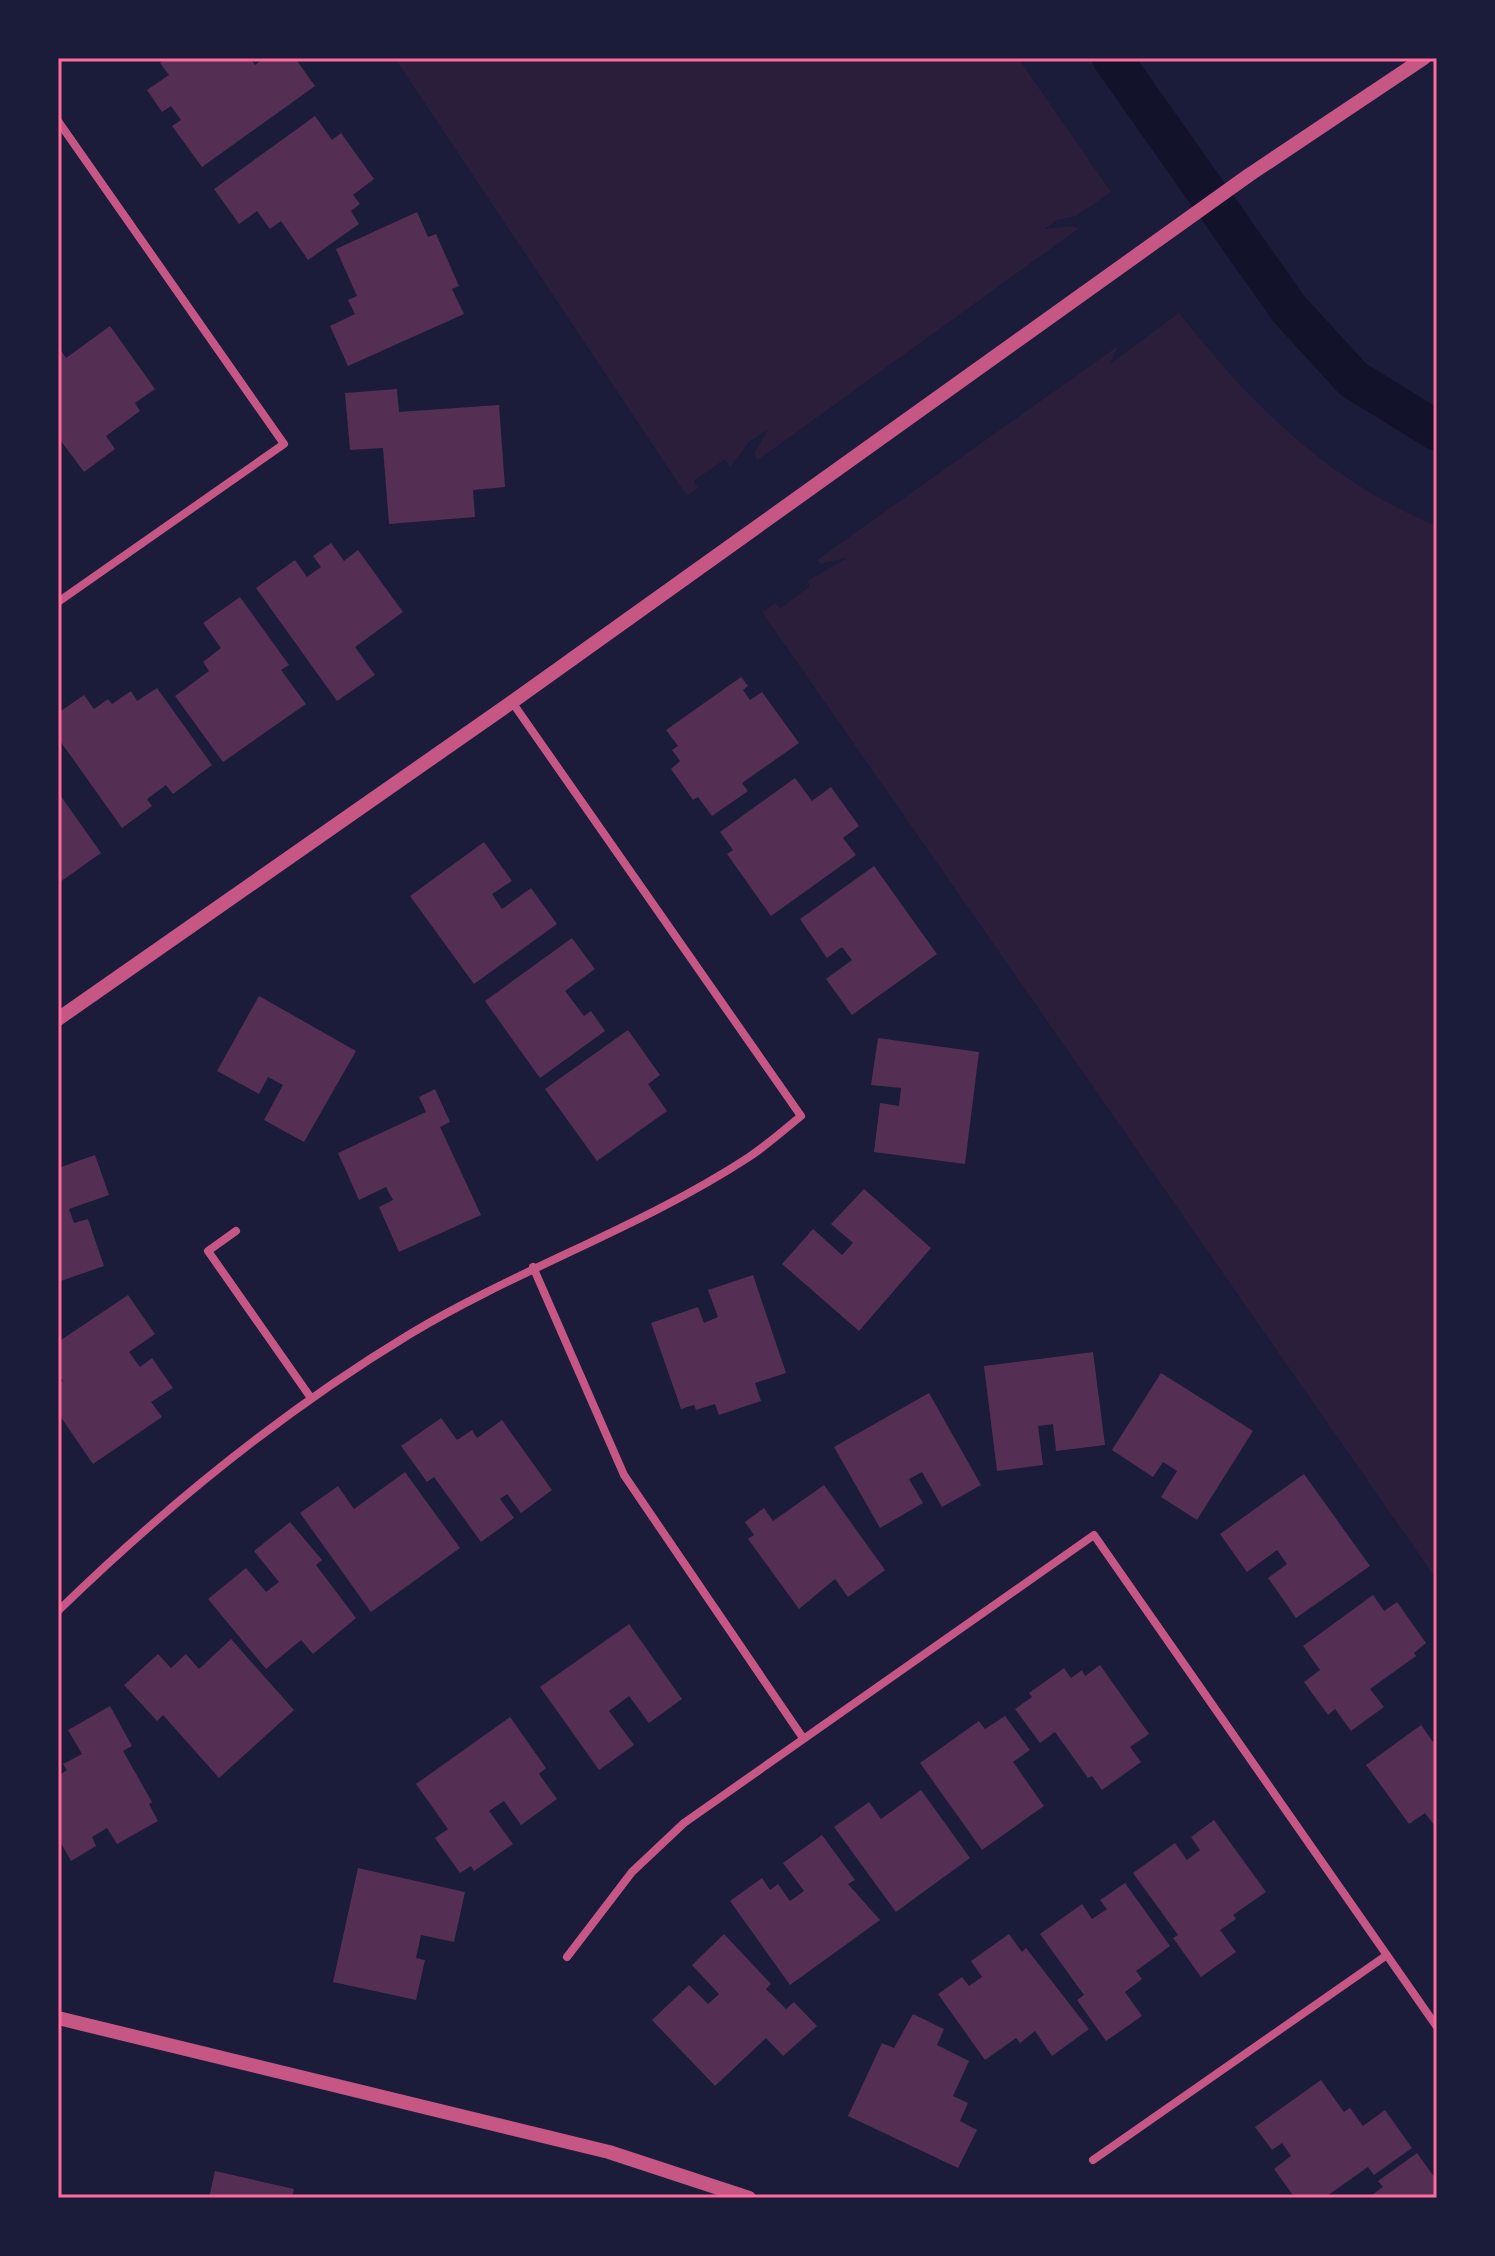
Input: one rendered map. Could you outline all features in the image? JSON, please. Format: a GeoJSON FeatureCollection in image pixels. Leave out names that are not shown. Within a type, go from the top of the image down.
{"type":"FeatureCollection","features":[{"type":"Feature","properties":{"kind":"street"},"geometry":{"type":"LineString","coordinates":[[58,1019],[512,702],[1249,175],[1424,58]]}},
{"type":"Feature","properties":{"kind":"street"},"geometry":{"type":"LineString","coordinates":[[58,121],[284,444],[58,602]]}},
{"type":"Feature","properties":{"kind":"street"},"geometry":{"type":"LineString","coordinates":[[58,1611],[118,1553],[208,1475],[311,1398],[411,1333],[749,1157],[801,1116],[512,702]]}},
{"type":"Feature","properties":{"kind":"street"},"geometry":{"type":"LineString","coordinates":[[236,1231],[208,1251],[311,1398]]}},
{"type":"Feature","properties":{"kind":"street"},"geometry":{"type":"LineString","coordinates":[[533,1267],[632,1488],[803,1738]]}},
{"type":"Feature","properties":{"kind":"street"},"geometry":{"type":"LineString","coordinates":[[567,1957],[632,1872],[684,1823],[1094,1535],[1437,2027]]}},
{"type":"Feature","properties":{"kind":"street"},"geometry":{"type":"LineString","coordinates":[[1093,2160],[1387,1955]]}},
{"type":"Feature","properties":{"kind":"street"},"geometry":{"type":"LineString","coordinates":[[58,2018],[609,2152],[749,2198]]}},
{"type":"Feature","properties":{"kind":"shaded area"},"geometry":{"type":"Polygon","coordinates":[[[395,58],[1018,58],[1111,192],[1076,216],[1057,220],[1045,229],[1074,226],[1078,229],[758,460],[754,454],[768,429],[750,441],[730,467],[725,459],[694,481],[698,488],[687,496],[395,58]]]}},
{"type":"Feature","properties":{"kind":"shaded area"},"geometry":{"type":"Polygon","coordinates":[[[1179,313],[1234,378],[1294,437],[1361,487],[1437,526],[1437,1580],[762,612],[775,603],[780,609],[810,586],[807,581],[847,558],[820,564],[817,560],[1118,346],[1110,364],[1179,313]]]}},
{"type":"Feature","properties":{"kind":"building"},"geometry":{"type":"Polygon","coordinates":[[[167,58],[250,58],[255,65],[264,58],[295,58],[315,86],[202,167],[172,126],[181,120],[171,106],[162,112],[147,90],[169,75],[160,63],[167,58]]]}},
{"type":"Feature","properties":{"kind":"building"},"geometry":{"type":"Polygon","coordinates":[[[315,116],[332,140],[341,133],[374,179],[353,195],[360,204],[351,211],[359,224],[308,260],[281,221],[270,229],[257,211],[239,224],[214,189],[315,116]]]}},
{"type":"Feature","properties":{"kind":"building"},"geometry":{"type":"Polygon","coordinates":[[[417,212],[428,237],[436,234],[459,286],[452,289],[464,314],[348,366],[330,326],[355,314],[348,300],[357,296],[336,249],[417,212]]]}},
{"type":"Feature","properties":{"kind":"building"},"geometry":{"type":"Polygon","coordinates":[[[110,326],[155,389],[135,403],[140,411],[106,436],[115,449],[84,472],[58,437],[58,346],[66,358],[110,326]]]}},
{"type":"Feature","properties":{"kind":"building"},"geometry":{"type":"Polygon","coordinates":[[[397,389],[399,412],[499,405],[505,487],[473,490],[475,517],[389,524],[383,448],[350,450],[345,393],[397,389]]]}},
{"type":"Feature","properties":{"kind":"building"},"geometry":{"type":"Polygon","coordinates":[[[331,543],[344,561],[358,550],[403,612],[355,647],[375,675],[337,701],[256,588],[295,560],[307,577],[321,567],[313,556],[331,543]]]}},
{"type":"Feature","properties":{"kind":"building"},"geometry":{"type":"Polygon","coordinates":[[[240,597],[289,665],[281,670],[306,704],[223,762],[175,696],[209,671],[203,662],[221,648],[203,623],[240,597]]]}},
{"type":"Feature","properties":{"kind":"building"},"geometry":{"type":"Polygon","coordinates":[[[741,677],[748,686],[743,690],[750,700],[762,692],[799,743],[742,783],[748,791],[712,816],[698,797],[693,800],[671,769],[680,761],[672,750],[678,746],[666,730],[741,677]]]}},
{"type":"Feature","properties":{"kind":"building"},"geometry":{"type":"Polygon","coordinates":[[[157,688],[212,765],[173,794],[166,785],[147,799],[152,806],[122,828],[58,738],[58,713],[84,695],[94,709],[108,699],[112,704],[131,691],[137,701],[157,688]]]}},
{"type":"Feature","properties":{"kind":"building"},"geometry":{"type":"Polygon","coordinates":[[[795,778],[812,801],[831,787],[859,826],[843,838],[856,855],[771,916],[727,854],[733,850],[720,832],[795,778]]]}},
{"type":"Feature","properties":{"kind":"building"},"geometry":{"type":"Polygon","coordinates":[[[58,792],[101,853],[60,882],[58,880],[58,792]]]}},
{"type":"Feature","properties":{"kind":"building"},"geometry":{"type":"Polygon","coordinates":[[[484,842],[512,881],[492,894],[502,909],[531,888],[557,924],[474,984],[410,896],[484,842]]]}},
{"type":"Feature","properties":{"kind":"building"},"geometry":{"type":"Polygon","coordinates":[[[874,866],[937,954],[852,1015],[826,979],[852,960],[842,947],[827,958],[800,919],[874,866]]]}},
{"type":"Feature","properties":{"kind":"building"},"geometry":{"type":"Polygon","coordinates":[[[572,938],[595,969],[565,991],[584,1016],[591,1011],[605,1031],[540,1078],[485,1001],[572,938]]]}},
{"type":"Feature","properties":{"kind":"building"},"geometry":{"type":"Polygon","coordinates":[[[259,996],[356,1051],[304,1142],[264,1120],[283,1085],[268,1077],[259,1094],[217,1071],[259,996]]]}},
{"type":"Feature","properties":{"kind":"building"},"geometry":{"type":"Polygon","coordinates":[[[628,1030],[660,1075],[648,1084],[667,1111],[597,1161],[545,1089],[628,1030]]]}},
{"type":"Feature","properties":{"kind":"building"},"geometry":{"type":"Polygon","coordinates":[[[878,1038],[979,1052],[965,1164],[874,1152],[880,1103],[899,1106],[901,1088],[871,1085],[878,1038]]]}},
{"type":"Feature","properties":{"kind":"building"},"geometry":{"type":"Polygon","coordinates":[[[435,1089],[450,1122],[440,1127],[481,1215],[399,1252],[379,1207],[393,1200],[386,1187],[359,1200],[338,1153],[426,1112],[419,1097],[435,1089]]]}},
{"type":"Feature","properties":{"kind":"building"},"geometry":{"type":"Polygon","coordinates":[[[95,1155],[109,1195],[69,1209],[74,1223],[88,1219],[104,1266],[58,1282],[58,1168],[95,1155]]]}},
{"type":"Feature","properties":{"kind":"building"},"geometry":{"type":"Polygon","coordinates":[[[864,1189],[931,1248],[859,1331],[782,1264],[813,1229],[842,1255],[853,1243],[831,1224],[864,1189]]]}},
{"type":"Feature","properties":{"kind":"building"},"geometry":{"type":"Polygon","coordinates":[[[753,1275],[786,1373],[755,1383],[761,1401],[719,1415],[715,1404],[696,1410],[694,1405],[681,1409],[651,1323],[698,1307],[704,1323],[718,1317],[708,1290],[753,1275]]]}},
{"type":"Feature","properties":{"kind":"building"},"geometry":{"type":"Polygon","coordinates":[[[128,1295],[155,1334],[129,1352],[140,1367],[152,1358],[173,1388],[151,1402],[162,1417],[93,1464],[58,1413],[58,1384],[63,1381],[58,1374],[58,1342],[128,1295]]]}},
{"type":"Feature","properties":{"kind":"building"},"geometry":{"type":"Polygon","coordinates":[[[1093,1352],[1105,1445],[1056,1451],[1053,1424],[1038,1426],[1043,1465],[997,1471],[984,1366],[1093,1352]]]}},
{"type":"Feature","properties":{"kind":"building"},"geometry":{"type":"Polygon","coordinates":[[[1161,1373],[1253,1431],[1197,1520],[1161,1497],[1177,1471],[1163,1462],[1153,1477],[1112,1450],[1161,1373]]]}},
{"type":"Feature","properties":{"kind":"building"},"geometry":{"type":"Polygon","coordinates":[[[929,1393],[981,1485],[942,1507],[922,1472],[909,1479],[923,1503],[880,1528],[834,1447],[929,1393]]]}},
{"type":"Feature","properties":{"kind":"building"},"geometry":{"type":"Polygon","coordinates":[[[441,1418],[457,1440],[472,1430],[477,1438],[502,1420],[552,1490],[521,1513],[507,1494],[500,1499],[514,1518],[481,1542],[434,1477],[427,1482],[401,1446],[441,1418]]]}},
{"type":"Feature","properties":{"kind":"building"},"geometry":{"type":"Polygon","coordinates":[[[405,1472],[460,1548],[371,1612],[300,1513],[338,1486],[354,1509],[405,1472]]]}},
{"type":"Feature","properties":{"kind":"building"},"geometry":{"type":"Polygon","coordinates":[[[1304,1474],[1370,1566],[1296,1618],[1268,1578],[1287,1564],[1277,1550],[1247,1572],[1220,1534],[1304,1474]]]}},
{"type":"Feature","properties":{"kind":"building"},"geometry":{"type":"Polygon","coordinates":[[[824,1485],[885,1570],[848,1597],[835,1579],[799,1609],[748,1539],[754,1535],[745,1522],[764,1508],[773,1521],[824,1485]]]}},
{"type":"Feature","properties":{"kind":"building"},"geometry":{"type":"Polygon","coordinates":[[[290,1522],[322,1560],[316,1565],[356,1618],[313,1654],[301,1640],[266,1669],[208,1599],[246,1568],[266,1592],[279,1582],[254,1551],[290,1522]]]}},
{"type":"Feature","properties":{"kind":"building"},"geometry":{"type":"Polygon","coordinates":[[[1373,1595],[1384,1611],[1397,1602],[1426,1643],[1414,1653],[1416,1656],[1370,1689],[1384,1707],[1351,1731],[1335,1709],[1328,1715],[1304,1682],[1320,1670],[1303,1646],[1373,1595]]]}},
{"type":"Feature","properties":{"kind":"building"},"geometry":{"type":"Polygon","coordinates":[[[629,1624],[682,1699],[649,1723],[629,1696],[609,1711],[634,1745],[599,1770],[540,1687],[629,1624]]]}},
{"type":"Feature","properties":{"kind":"building"},"geometry":{"type":"Polygon","coordinates":[[[231,1639],[294,1710],[219,1778],[163,1715],[157,1721],[124,1685],[158,1654],[171,1668],[186,1654],[199,1669],[231,1639]]]}},
{"type":"Feature","properties":{"kind":"building"},"geometry":{"type":"Polygon","coordinates":[[[1100,1665],[1149,1734],[1130,1747],[1141,1762],[1102,1790],[1092,1776],[1088,1778],[1055,1732],[1040,1743],[1015,1709],[1032,1697],[1029,1693],[1064,1668],[1071,1678],[1082,1670],[1085,1676],[1100,1665]]]}},
{"type":"Feature","properties":{"kind":"building"},"geometry":{"type":"Polygon","coordinates":[[[110,1706],[132,1746],[123,1751],[152,1802],[149,1804],[158,1821],[117,1844],[107,1828],[92,1837],[96,1846],[71,1861],[58,1838],[58,1776],[67,1770],[63,1764],[82,1754],[68,1730],[110,1706]]]}},
{"type":"Feature","properties":{"kind":"building"},"geometry":{"type":"Polygon","coordinates":[[[1005,1716],[1030,1750],[1013,1762],[1044,1806],[982,1850],[920,1763],[979,1721],[985,1729],[1005,1716]]]}},
{"type":"Feature","properties":{"kind":"building"},"geometry":{"type":"Polygon","coordinates":[[[510,1717],[546,1768],[539,1774],[557,1799],[521,1825],[504,1801],[489,1811],[513,1844],[474,1871],[471,1866],[460,1873],[435,1838],[448,1829],[416,1784],[510,1717]]]}},
{"type":"Feature","properties":{"kind":"building"},"geometry":{"type":"Polygon","coordinates":[[[1421,1725],[1433,1742],[1437,1739],[1437,1829],[1425,1813],[1409,1824],[1366,1765],[1421,1725]]]}},
{"type":"Feature","properties":{"kind":"building"},"geometry":{"type":"Polygon","coordinates":[[[921,1790],[970,1858],[896,1912],[834,1827],[869,1802],[881,1819],[921,1790]]]}},
{"type":"Feature","properties":{"kind":"building"},"geometry":{"type":"Polygon","coordinates":[[[1214,1820],[1266,1892],[1233,1915],[1236,1919],[1220,1930],[1236,1952],[1201,1977],[1173,1938],[1178,1935],[1133,1873],[1175,1843],[1187,1860],[1200,1850],[1191,1837],[1214,1820]]]}},
{"type":"Feature","properties":{"kind":"building"},"geometry":{"type":"Polygon","coordinates":[[[822,1835],[855,1880],[848,1884],[880,1920],[790,1985],[730,1901],[762,1878],[770,1890],[778,1884],[790,1901],[804,1891],[783,1863],[822,1835]]]}},
{"type":"Feature","properties":{"kind":"building"},"geometry":{"type":"Polygon","coordinates":[[[358,1868],[465,1892],[454,1942],[421,1935],[416,1958],[425,1960],[416,2000],[333,1982],[358,1868]]]}},
{"type":"Feature","properties":{"kind":"building"},"geometry":{"type":"Polygon","coordinates":[[[1125,1883],[1170,1946],[1136,1971],[1142,1979],[1125,1992],[1142,2016],[1106,2041],[1077,2000],[1084,1995],[1040,1934],[1082,1904],[1092,1919],[1107,1909],[1100,1900],[1125,1883]]]}},
{"type":"Feature","properties":{"kind":"building"},"geometry":{"type":"Polygon","coordinates":[[[724,1934],[771,1984],[766,1989],[786,2009],[794,2002],[817,2026],[783,2056],[766,2038],[715,2086],[652,2020],[689,1985],[708,2004],[719,1994],[692,1965],[724,1934]]]}},
{"type":"Feature","properties":{"kind":"building"},"geometry":{"type":"Polygon","coordinates":[[[1009,1934],[1022,1952],[1026,1948],[1089,2029],[1052,2056],[1035,2031],[1020,2043],[1016,2038],[985,2060],[938,1994],[962,1977],[969,1986],[982,1977],[971,1961],[1009,1934]]]}},
{"type":"Feature","properties":{"kind":"building"},"geometry":{"type":"Polygon","coordinates":[[[913,2014],[944,2029],[937,2045],[969,2061],[953,2096],[968,2103],[960,2121],[977,2130],[958,2168],[848,2116],[882,2043],[894,2048],[913,2014]]]}},
{"type":"Feature","properties":{"kind":"building"},"geometry":{"type":"Polygon","coordinates":[[[1321,2080],[1344,2112],[1350,2108],[1363,2126],[1385,2110],[1412,2148],[1374,2175],[1368,2167],[1324,2198],[1295,2198],[1274,2169],[1291,2156],[1282,2143],[1272,2150],[1255,2127],[1321,2080]]]}},
{"type":"Feature","properties":{"kind":"building"},"geometry":{"type":"Polygon","coordinates":[[[1417,2153],[1437,2181],[1437,2196],[1368,2198],[1383,2187],[1378,2181],[1417,2153]]]}},
{"type":"Feature","properties":{"kind":"building"},"geometry":{"type":"Polygon","coordinates":[[[215,2171],[294,2189],[292,2198],[209,2198],[215,2171]]]}},
{"type":"Feature","properties":{"kind":"waterway"},"geometry":{"type":"LineString","coordinates":[[1112,58],[1289,309],[1353,379],[1437,431]]}}]}
